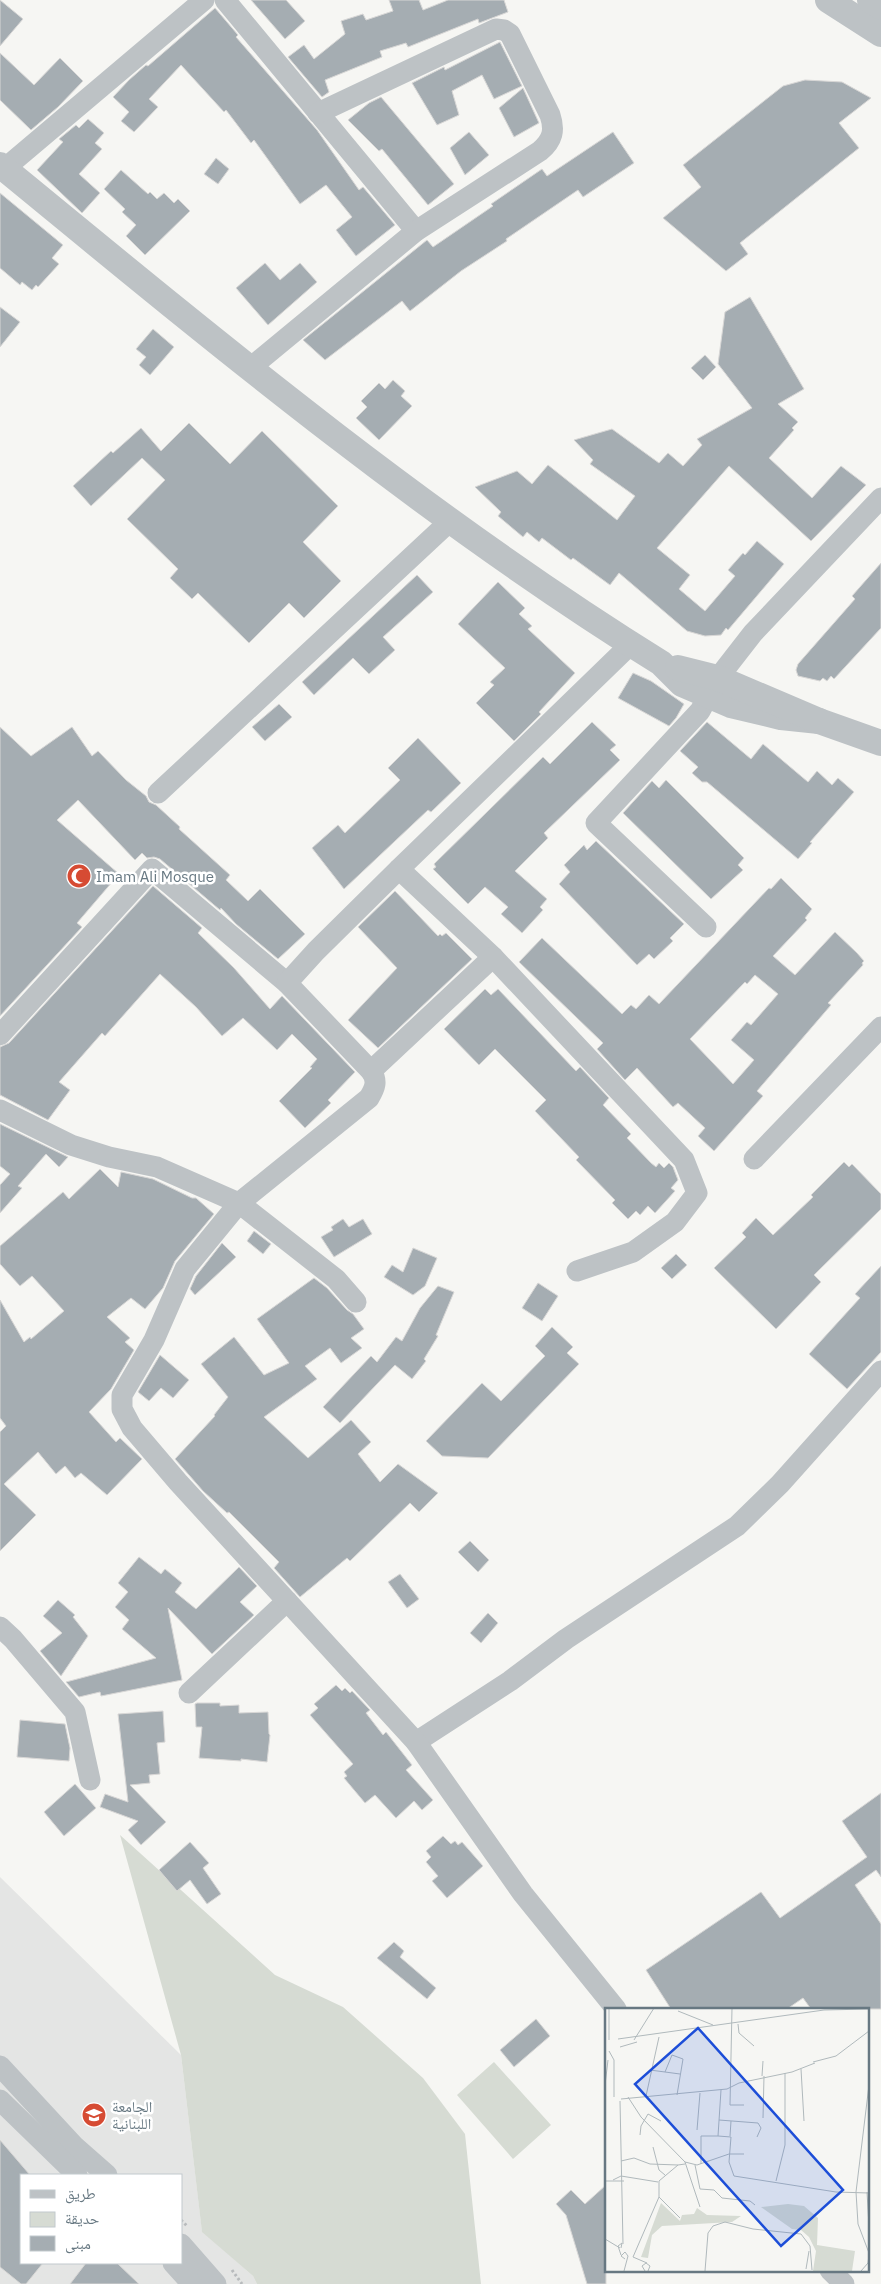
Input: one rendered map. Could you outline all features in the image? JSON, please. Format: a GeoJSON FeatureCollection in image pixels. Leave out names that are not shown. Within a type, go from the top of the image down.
{"type":"FeatureCollection","features":[{"type":"Feature","properties":{"kind":"street"},"geometry":{"type":"LineString","coordinates":[[204,0],[2,167],[249,369],[449,522],[661,663],[682,684],[714,687],[731,705],[781,717],[819,721],[881,743]]}},
{"type":"Feature","properties":{"kind":"street"},"geometry":{"type":"LineString","coordinates":[[225,0],[416,231]]}},
{"type":"Feature","properties":{"kind":"street"},"geometry":{"type":"LineString","coordinates":[[828,0],[881,34]]}},
{"type":"Feature","properties":{"kind":"street"},"geometry":{"type":"LineString","coordinates":[[870,0],[881,7]]}},
{"type":"Feature","properties":{"kind":"street"},"geometry":{"type":"LineString","coordinates":[[249,369],[416,231],[540,151],[551,140],[553,135],[551,120],[510,34],[504,30],[496,29],[318,113]]}},
{"type":"Feature","properties":{"kind":"street"},"geometry":{"type":"LineString","coordinates":[[706,927],[596,824],[700,711],[714,687],[753,633],[881,498]]}},
{"type":"Feature","properties":{"kind":"street"},"geometry":{"type":"LineString","coordinates":[[158,793],[449,522]]}},
{"type":"Feature","properties":{"kind":"street"},"geometry":{"type":"LineString","coordinates":[[287,983],[316,951],[399,868],[631,644]]}},
{"type":"Feature","properties":{"kind":"street"},"geometry":{"type":"LineString","coordinates":[[399,868],[493,957],[684,1160],[697,1193],[675,1222],[633,1252],[577,1271]]}},
{"type":"Feature","properties":{"kind":"street"},"geometry":{"type":"LineString","coordinates":[[0,1035],[152,869],[287,983],[371,1071],[376,1087],[370,1098],[239,1203],[185,1269],[154,1340],[122,1394],[122,1409],[132,1428],[178,1482],[416,1742],[523,1894],[615,2008]]}},
{"type":"Feature","properties":{"kind":"street"},"geometry":{"type":"LineString","coordinates":[[371,1071],[493,957]]}},
{"type":"Feature","properties":{"kind":"street"},"geometry":{"type":"LineString","coordinates":[[754,1160],[881,1027]]}},
{"type":"Feature","properties":{"kind":"street"},"geometry":{"type":"LineString","coordinates":[[0,1110],[71,1145],[109,1157],[157,1167],[239,1203],[336,1279],[356,1302]]}},
{"type":"Feature","properties":{"kind":"street"},"geometry":{"type":"LineString","coordinates":[[416,1742],[510,1681],[566,1639],[737,1526],[780,1484],[881,1371]]}},
{"type":"Feature","properties":{"kind":"street"},"geometry":{"type":"LineString","coordinates":[[189,1693],[287,1601]]}},
{"type":"Feature","properties":{"kind":"street"},"geometry":{"type":"LineString","coordinates":[[0,1627],[13,1639],[75,1712],[90,1780]]}},
{"type":"Feature","properties":{"kind":"street"},"geometry":{"type":"LineString","coordinates":[[0,2066],[74,2146],[106,2174]]}},
{"type":"Feature","properties":{"kind":"street"},"geometry":{"type":"LineString","coordinates":[[0,2100],[76,2174]]}},
{"type":"Feature","properties":{"kind":"street"},"geometry":{"type":"LineString","coordinates":[[182,2245],[216,2284]]}},
{"type":"Feature","properties":{"kind":"street"},"geometry":{"type":"LineString","coordinates":[[174,2264],[192,2284]]}},
{"type":"Feature","properties":{"kind":"street"},"geometry":{"type":"LineString","coordinates":[[832,2272],[844,2284]]}},
{"type":"Feature","properties":{"kind":"shaded area","name":"الجامعة اللبنانية"},"geometry":{"type":"Polygon","coordinates":[[[0,1877],[181,2055],[202,2231],[253,2276],[257,2284],[0,2284],[0,1877]]]}},
{"type":"Feature","properties":{"kind":"green space"},"geometry":{"type":"Polygon","coordinates":[[[120,1835],[275,1975],[343,2007],[423,2078],[465,2134],[481,2284],[257,2284],[253,2276],[202,2232],[181,2055],[120,1835]]]}},
{"type":"Feature","properties":{"kind":"green space"},"geometry":{"type":"Polygon","coordinates":[[[494,2062],[551,2125],[513,2159],[457,2095],[494,2062]]]}},
{"type":"Feature","properties":{"kind":"building"},"geometry":{"type":"Polygon","coordinates":[[[0,0],[23,19],[0,46],[0,0]]]}},
{"type":"Feature","properties":{"kind":"building"},"geometry":{"type":"Polygon","coordinates":[[[251,0],[286,0],[305,21],[285,39],[251,0]]]}},
{"type":"Feature","properties":{"kind":"building"},"geometry":{"type":"Polygon","coordinates":[[[389,0],[419,0],[423,10],[448,0],[504,0],[508,12],[479,23],[478,19],[408,47],[406,43],[380,51],[382,57],[325,80],[329,92],[322,97],[288,57],[304,45],[314,59],[345,34],[341,21],[363,14],[366,20],[393,11],[389,0]]]}},
{"type":"Feature","properties":{"kind":"building"},"geometry":{"type":"Polygon","coordinates":[[[215,8],[238,35],[236,37],[317,130],[359,190],[363,187],[395,225],[356,256],[336,230],[352,217],[326,185],[300,204],[254,140],[251,143],[226,110],[224,112],[181,65],[149,99],[158,107],[134,132],[121,121],[129,112],[113,97],[146,65],[148,66],[215,8]]]}},
{"type":"Feature","properties":{"kind":"building"},"geometry":{"type":"Polygon","coordinates":[[[500,42],[522,86],[494,99],[482,75],[452,91],[459,115],[437,125],[412,83],[444,67],[445,70],[500,42]]]}},
{"type":"Feature","properties":{"kind":"building"},"geometry":{"type":"Polygon","coordinates":[[[0,53],[34,85],[60,58],[83,81],[58,107],[31,130],[0,100],[0,53]]]}},
{"type":"Feature","properties":{"kind":"building"},"geometry":{"type":"Polygon","coordinates":[[[805,80],[842,82],[871,98],[839,123],[859,148],[740,243],[748,254],[726,271],[663,218],[701,187],[683,165],[783,86],[805,80]]]}},
{"type":"Feature","properties":{"kind":"building"},"geometry":{"type":"Polygon","coordinates":[[[523,88],[539,123],[514,137],[499,108],[523,88]]]}},
{"type":"Feature","properties":{"kind":"building"},"geometry":{"type":"Polygon","coordinates":[[[381,97],[454,184],[428,205],[382,149],[379,151],[348,120],[369,103],[381,97]]]}},
{"type":"Feature","properties":{"kind":"building"},"geometry":{"type":"Polygon","coordinates":[[[88,119],[104,133],[95,143],[102,149],[79,174],[100,193],[82,213],[37,170],[63,142],[59,139],[76,125],[79,128],[88,119]]]}},
{"type":"Feature","properties":{"kind":"building"},"geometry":{"type":"Polygon","coordinates":[[[469,132],[489,155],[465,175],[450,148],[469,132]]]}},
{"type":"Feature","properties":{"kind":"building"},"geometry":{"type":"Polygon","coordinates":[[[613,132],[634,163],[583,197],[578,190],[506,239],[507,241],[461,271],[410,311],[402,301],[325,360],[303,340],[427,240],[433,247],[493,206],[491,204],[542,169],[547,176],[613,132]]]}},
{"type":"Feature","properties":{"kind":"building"},"geometry":{"type":"Polygon","coordinates":[[[216,158],[229,169],[218,184],[204,174],[216,158]]]}},
{"type":"Feature","properties":{"kind":"building"},"geometry":{"type":"Polygon","coordinates":[[[121,170],[148,194],[150,192],[157,199],[164,193],[174,203],[178,199],[190,211],[145,255],[126,236],[136,225],[122,212],[125,209],[104,189],[121,170]]]}},
{"type":"Feature","properties":{"kind":"building"},"geometry":{"type":"Polygon","coordinates":[[[0,193],[63,245],[52,258],[59,264],[38,287],[36,285],[32,290],[22,282],[20,285],[0,268],[0,193]]]}},
{"type":"Feature","properties":{"kind":"building"},"geometry":{"type":"Polygon","coordinates":[[[265,263],[280,280],[300,263],[317,282],[268,325],[236,288],[265,263]]]}},
{"type":"Feature","properties":{"kind":"building"},"geometry":{"type":"Polygon","coordinates":[[[750,297],[804,389],[778,404],[798,422],[792,428],[794,430],[769,458],[812,498],[841,466],[866,485],[811,541],[729,466],[657,548],[690,575],[679,589],[705,611],[735,576],[728,570],[757,541],[784,564],[728,630],[726,628],[721,635],[705,636],[687,631],[619,573],[610,585],[573,558],[571,560],[542,538],[539,542],[527,532],[523,537],[498,516],[501,512],[475,487],[517,471],[532,484],[548,465],[617,520],[635,496],[590,464],[593,460],[574,440],[612,429],[659,463],[668,453],[683,466],[702,445],[697,439],[752,408],[718,364],[725,312],[750,297]]]}},
{"type":"Feature","properties":{"kind":"building"},"geometry":{"type":"Polygon","coordinates":[[[0,307],[20,322],[0,347],[0,307]]]}},
{"type":"Feature","properties":{"kind":"building"},"geometry":{"type":"Polygon","coordinates":[[[153,329],[174,347],[150,375],[139,365],[146,357],[136,349],[153,329]]]}},
{"type":"Feature","properties":{"kind":"building"},"geometry":{"type":"Polygon","coordinates":[[[705,355],[716,367],[703,380],[691,368],[705,355]]]}},
{"type":"Feature","properties":{"kind":"building"},"geometry":{"type":"Polygon","coordinates":[[[393,380],[405,391],[401,396],[412,406],[379,440],[356,418],[367,407],[361,401],[379,383],[385,389],[393,380]]]}},
{"type":"Feature","properties":{"kind":"building"},"geometry":{"type":"Polygon","coordinates":[[[189,423],[230,464],[262,431],[338,506],[303,542],[341,581],[304,618],[289,603],[249,643],[198,593],[192,599],[170,578],[178,569],[127,519],[165,480],[142,458],[91,506],[73,486],[111,451],[113,453],[141,428],[161,451],[189,423]]]}},
{"type":"Feature","properties":{"kind":"building"},"geometry":{"type":"Polygon","coordinates":[[[881,563],[881,628],[834,679],[831,676],[827,681],[823,678],[820,681],[798,676],[796,670],[798,664],[855,599],[852,596],[881,563]]]}},
{"type":"Feature","properties":{"kind":"building"},"geometry":{"type":"Polygon","coordinates":[[[417,575],[433,592],[383,637],[395,650],[369,674],[353,658],[314,695],[302,682],[417,575]]]}},
{"type":"Feature","properties":{"kind":"building"},"geometry":{"type":"Polygon","coordinates":[[[498,582],[525,608],[519,614],[532,626],[528,629],[575,673],[539,712],[541,714],[514,741],[476,703],[494,685],[490,682],[505,668],[458,624],[498,582]]]}},
{"type":"Feature","properties":{"kind":"building"},"geometry":{"type":"Polygon","coordinates":[[[633,673],[651,681],[684,704],[669,726],[618,698],[633,673]]]}},
{"type":"Feature","properties":{"kind":"building"},"geometry":{"type":"Polygon","coordinates":[[[279,704],[292,717],[265,741],[252,727],[279,704]]]}},
{"type":"Feature","properties":{"kind":"building"},"geometry":{"type":"Polygon","coordinates":[[[592,722],[616,745],[610,750],[620,760],[544,833],[548,838],[515,871],[547,899],[540,907],[543,910],[522,933],[501,914],[508,907],[485,887],[468,904],[433,869],[436,867],[434,864],[543,757],[550,764],[592,722]]]}},
{"type":"Feature","properties":{"kind":"building"},"geometry":{"type":"Polygon","coordinates":[[[707,722],[751,759],[763,744],[808,782],[817,771],[832,785],[838,778],[854,792],[810,842],[812,843],[798,859],[707,782],[702,782],[692,773],[698,767],[680,751],[707,722]]]}},
{"type":"Feature","properties":{"kind":"building"},"geometry":{"type":"Polygon","coordinates":[[[0,727],[31,756],[72,727],[92,756],[98,751],[126,780],[146,796],[149,802],[156,805],[180,827],[179,829],[230,875],[226,880],[248,901],[260,889],[305,934],[278,959],[236,924],[221,908],[220,910],[160,859],[154,857],[147,858],[142,853],[135,860],[78,800],[57,820],[119,874],[77,923],[82,927],[0,1016],[0,727]]]}},
{"type":"Feature","properties":{"kind":"building"},"geometry":{"type":"Polygon","coordinates":[[[418,738],[461,783],[431,812],[428,810],[344,889],[312,848],[338,825],[345,833],[400,780],[388,768],[418,738]]]}},
{"type":"Feature","properties":{"kind":"building"},"geometry":{"type":"Polygon","coordinates":[[[666,780],[744,858],[738,865],[743,870],[711,899],[623,813],[652,781],[659,788],[666,780]]]}},
{"type":"Feature","properties":{"kind":"building"},"geometry":{"type":"Polygon","coordinates":[[[596,841],[684,924],[670,938],[673,941],[654,959],[649,954],[637,965],[559,884],[570,872],[564,865],[584,845],[587,850],[596,841]]]}},
{"type":"Feature","properties":{"kind":"building"},"geometry":{"type":"Polygon","coordinates":[[[781,878],[812,909],[805,918],[807,920],[773,956],[795,975],[835,932],[864,961],[863,965],[828,1003],[831,1005],[757,1091],[763,1096],[714,1151],[698,1136],[705,1128],[678,1103],[673,1107],[637,1068],[625,1080],[597,1049],[603,1043],[519,962],[542,938],[622,1014],[631,1005],[636,1009],[649,995],[659,1004],[769,888],[771,889],[781,878]],[[755,975],[747,984],[745,982],[690,1039],[733,1084],[754,1060],[731,1040],[747,1022],[751,1025],[778,994],[755,975]]]}},
{"type":"Feature","properties":{"kind":"building"},"geometry":{"type":"Polygon","coordinates":[[[153,886],[202,928],[198,933],[234,968],[270,1009],[282,996],[355,1072],[328,1100],[331,1103],[305,1128],[279,1101],[312,1068],[310,1067],[317,1059],[292,1034],[277,1050],[243,1018],[222,1036],[196,1007],[160,974],[105,1036],[102,1033],[59,1082],[70,1090],[48,1120],[0,1095],[0,1047],[9,1043],[153,886]]]}},
{"type":"Feature","properties":{"kind":"building"},"geometry":{"type":"Polygon","coordinates":[[[395,891],[438,936],[446,933],[472,959],[378,1048],[348,1020],[397,968],[358,927],[395,891]]]}},
{"type":"Feature","properties":{"kind":"building"},"geometry":{"type":"Polygon","coordinates":[[[485,989],[491,995],[498,989],[576,1071],[580,1067],[609,1098],[603,1105],[631,1134],[627,1138],[651,1163],[656,1167],[659,1163],[664,1168],[669,1163],[673,1167],[678,1180],[671,1188],[675,1191],[655,1213],[648,1206],[640,1215],[636,1211],[628,1219],[612,1203],[615,1200],[576,1160],[579,1157],[535,1111],[546,1100],[495,1049],[479,1065],[444,1029],[485,989]]]}},
{"type":"Feature","properties":{"kind":"building"},"geometry":{"type":"Polygon","coordinates":[[[0,1124],[68,1157],[59,1167],[46,1154],[18,1186],[22,1188],[0,1213],[0,1185],[10,1174],[0,1166],[0,1124]]]}},
{"type":"Feature","properties":{"kind":"building"},"geometry":{"type":"Polygon","coordinates":[[[844,1162],[849,1167],[852,1164],[881,1194],[881,1209],[814,1275],[821,1282],[776,1329],[714,1268],[746,1237],[742,1233],[756,1218],[773,1235],[813,1197],[811,1195],[844,1162]]]}},
{"type":"Feature","properties":{"kind":"building"},"geometry":{"type":"Polygon","coordinates":[[[100,1169],[118,1187],[121,1172],[153,1179],[192,1198],[196,1198],[214,1214],[175,1261],[163,1288],[145,1309],[131,1298],[107,1317],[130,1338],[125,1342],[134,1350],[111,1389],[89,1412],[116,1442],[120,1438],[142,1459],[107,1495],[81,1473],[75,1478],[65,1466],[56,1474],[38,1452],[4,1484],[36,1515],[0,1551],[0,1432],[6,1426],[0,1418],[0,1300],[24,1342],[30,1337],[31,1339],[64,1311],[32,1276],[20,1286],[0,1264],[0,1246],[63,1192],[69,1199],[100,1169]]]}},
{"type":"Feature","properties":{"kind":"building"},"geometry":{"type":"Polygon","coordinates":[[[343,1219],[349,1227],[363,1219],[372,1234],[334,1257],[321,1237],[333,1230],[331,1227],[343,1219]]]}},
{"type":"Feature","properties":{"kind":"building"},"geometry":{"type":"Polygon","coordinates":[[[254,1231],[271,1244],[263,1254],[247,1241],[254,1231]]]}},
{"type":"Feature","properties":{"kind":"building"},"geometry":{"type":"Polygon","coordinates":[[[222,1243],[236,1257],[195,1295],[190,1289],[196,1276],[222,1243]]]}},
{"type":"Feature","properties":{"kind":"building"},"geometry":{"type":"Polygon","coordinates":[[[413,1248],[437,1258],[425,1286],[413,1295],[384,1277],[392,1265],[403,1272],[413,1248]]]}},
{"type":"Feature","properties":{"kind":"building"},"geometry":{"type":"Polygon","coordinates":[[[676,1254],[687,1265],[672,1279],[661,1268],[676,1254]]]}},
{"type":"Feature","properties":{"kind":"building"},"geometry":{"type":"Polygon","coordinates":[[[881,1266],[881,1352],[847,1389],[809,1354],[860,1298],[855,1294],[881,1266]]]}},
{"type":"Feature","properties":{"kind":"building"},"geometry":{"type":"Polygon","coordinates":[[[314,1278],[353,1314],[364,1329],[351,1338],[362,1348],[341,1363],[330,1348],[305,1366],[317,1379],[264,1417],[308,1458],[351,1420],[371,1442],[358,1454],[380,1482],[398,1464],[438,1493],[419,1512],[410,1503],[350,1561],[347,1558],[300,1597],[274,1568],[279,1562],[229,1512],[227,1513],[203,1491],[175,1459],[215,1416],[228,1397],[201,1364],[234,1337],[264,1375],[289,1363],[257,1319],[314,1278]]]}},
{"type":"Feature","properties":{"kind":"building"},"geometry":{"type":"Polygon","coordinates":[[[538,1283],[558,1296],[542,1321],[522,1308],[538,1283]]]}},
{"type":"Feature","properties":{"kind":"building"},"geometry":{"type":"Polygon","coordinates":[[[438,1286],[454,1292],[436,1335],[438,1336],[424,1359],[426,1361],[412,1379],[395,1365],[340,1423],[323,1407],[371,1356],[377,1362],[396,1337],[402,1341],[420,1308],[438,1286]]]}},
{"type":"Feature","properties":{"kind":"building"},"geometry":{"type":"Polygon","coordinates":[[[552,1327],[573,1347],[567,1353],[579,1364],[488,1458],[442,1456],[426,1441],[482,1383],[501,1401],[545,1356],[535,1346],[552,1327]]]}},
{"type":"Feature","properties":{"kind":"building"},"geometry":{"type":"Polygon","coordinates":[[[160,1355],[189,1380],[173,1398],[161,1388],[149,1401],[138,1392],[160,1355]]]}},
{"type":"Feature","properties":{"kind":"building"},"geometry":{"type":"Polygon","coordinates":[[[470,1541],[489,1560],[478,1572],[458,1552],[470,1541]]]}},
{"type":"Feature","properties":{"kind":"building"},"geometry":{"type":"Polygon","coordinates":[[[139,1557],[161,1574],[165,1569],[182,1583],[175,1592],[196,1609],[239,1567],[257,1586],[240,1602],[254,1615],[212,1654],[168,1608],[182,1680],[101,1696],[100,1692],[79,1697],[66,1682],[156,1658],[122,1629],[129,1620],[115,1607],[128,1592],[118,1583],[139,1557]]]}},
{"type":"Feature","properties":{"kind":"building"},"geometry":{"type":"Polygon","coordinates":[[[400,1574],[419,1599],[407,1608],[388,1582],[400,1574]]]}},
{"type":"Feature","properties":{"kind":"building"},"geometry":{"type":"Polygon","coordinates":[[[58,1600],[75,1615],[73,1617],[88,1636],[61,1676],[40,1651],[62,1633],[43,1616],[58,1600]]]}},
{"type":"Feature","properties":{"kind":"building"},"geometry":{"type":"Polygon","coordinates":[[[488,1613],[498,1623],[481,1643],[470,1633],[488,1613]]]}},
{"type":"Feature","properties":{"kind":"building"},"geometry":{"type":"Polygon","coordinates":[[[336,1685],[342,1691],[345,1688],[350,1693],[352,1691],[370,1710],[366,1713],[383,1735],[386,1732],[412,1765],[406,1770],[433,1800],[422,1810],[414,1801],[396,1818],[375,1795],[365,1803],[344,1778],[347,1776],[344,1772],[353,1764],[310,1715],[318,1708],[314,1704],[336,1685]]]}},
{"type":"Feature","properties":{"kind":"building"},"geometry":{"type":"Polygon","coordinates":[[[220,1703],[220,1706],[239,1705],[239,1713],[268,1712],[270,1735],[267,1762],[199,1758],[202,1727],[196,1727],[195,1704],[220,1703]]]}},
{"type":"Feature","properties":{"kind":"building"},"geometry":{"type":"Polygon","coordinates":[[[163,1711],[165,1742],[157,1743],[160,1774],[149,1775],[150,1783],[130,1785],[166,1822],[141,1845],[128,1830],[138,1821],[100,1807],[105,1794],[128,1802],[118,1714],[163,1711]]]}},
{"type":"Feature","properties":{"kind":"building"},"geometry":{"type":"Polygon","coordinates":[[[20,1720],[65,1724],[70,1748],[69,1761],[17,1757],[20,1720]]]}},
{"type":"Feature","properties":{"kind":"building"},"geometry":{"type":"Polygon","coordinates":[[[75,1784],[96,1808],[64,1836],[44,1812],[75,1784]]]}},
{"type":"Feature","properties":{"kind":"building"},"geometry":{"type":"Polygon","coordinates":[[[881,1793],[881,1877],[876,1870],[855,1885],[881,1924],[881,2009],[810,2008],[803,1998],[788,2008],[670,2008],[646,1970],[761,1892],[780,1918],[867,1857],[842,1821],[881,1793]]]}},
{"type":"Feature","properties":{"kind":"building"},"geometry":{"type":"Polygon","coordinates":[[[443,1836],[451,1844],[455,1841],[458,1845],[462,1842],[483,1866],[447,1898],[432,1881],[438,1876],[426,1862],[431,1857],[426,1851],[443,1836]]]}},
{"type":"Feature","properties":{"kind":"building"},"geometry":{"type":"Polygon","coordinates":[[[190,1842],[209,1863],[203,1868],[221,1894],[207,1904],[190,1880],[177,1891],[159,1870],[190,1842]]]}},
{"type":"Feature","properties":{"kind":"building"},"geometry":{"type":"Polygon","coordinates":[[[394,1942],[404,1951],[400,1957],[436,1988],[427,1999],[377,1958],[394,1942]]]}},
{"type":"Feature","properties":{"kind":"building"},"geometry":{"type":"Polygon","coordinates":[[[536,2019],[550,2036],[514,2067],[500,2050],[536,2019]]]}},
{"type":"Feature","properties":{"kind":"building"},"geometry":{"type":"Polygon","coordinates":[[[0,2140],[29,2174],[20,2174],[20,2264],[42,2264],[26,2284],[21,2284],[0,2267],[0,2140]]]}},
{"type":"Feature","properties":{"kind":"building"},"geometry":{"type":"Polygon","coordinates":[[[605,2186],[606,2284],[587,2284],[566,2215],[556,2204],[571,2190],[585,2204],[605,2186]]]}},
{"type":"Feature","properties":{"kind":"building"},"geometry":{"type":"Polygon","coordinates":[[[85,2264],[118,2264],[139,2284],[70,2284],[85,2264]]]}},
{"type":"Feature","properties":{"kind":"place","name":"Imam Ali Mosque"},"geometry":{"type":"Point","coordinates":[79,876]}},
{"type":"Feature","properties":{"kind":"place","name":"الجامعة اللبنانية"},"geometry":{"type":"Point","coordinates":[94,2115]}}]}
